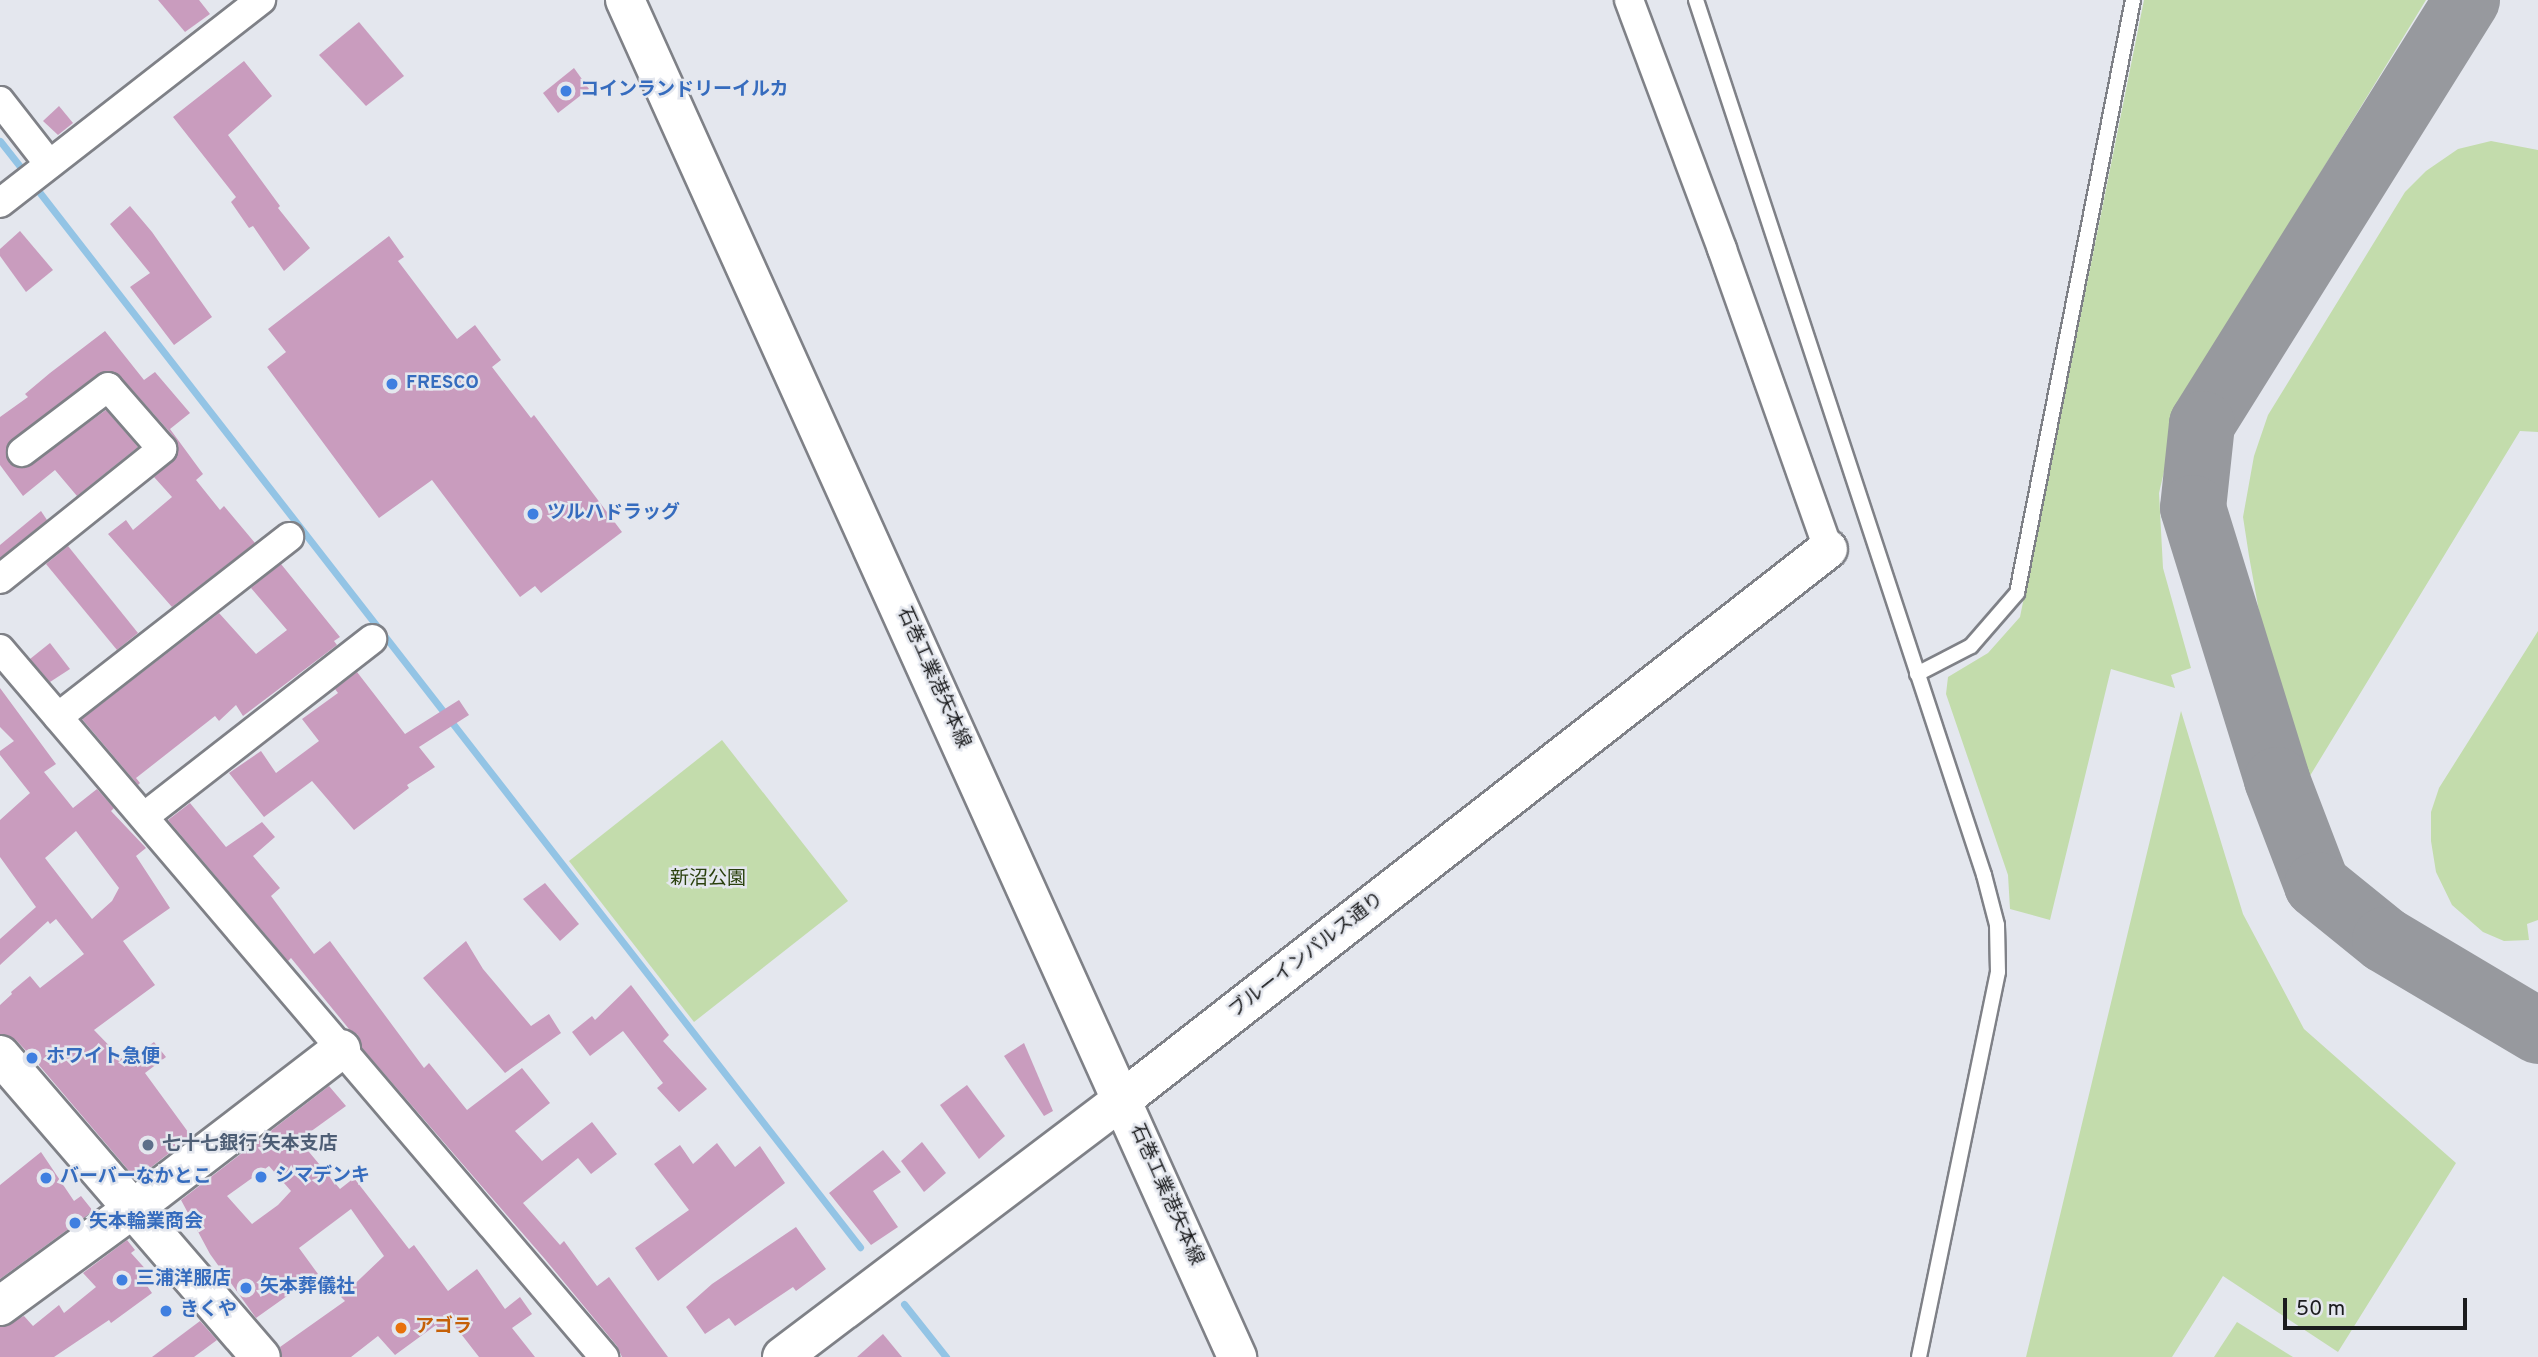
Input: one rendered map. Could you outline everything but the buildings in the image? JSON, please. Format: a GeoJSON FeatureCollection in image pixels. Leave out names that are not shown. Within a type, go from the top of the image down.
{"type":"FeatureCollection","features":[{"type":"Feature","properties":{"kind":"street"},"geometry":{"type":"LineString","coordinates":[[0,101],[27,181],[261,0]]}},
{"type":"Feature","properties":{"kind":"street","name":"石巻工業港矢本線"},"geometry":{"type":"LineString","coordinates":[[625,0],[1124,1099],[1237,1357]]}},
{"type":"Feature","properties":{"kind":"street"},"geometry":{"type":"LineString","coordinates":[[1629,0],[1722,249],[1828,549]]}},
{"type":"Feature","properties":{"kind":"street"},"geometry":{"type":"LineString","coordinates":[[0,579],[162,449],[108,387],[22,452]]}},
{"type":"Feature","properties":{"kind":"street"},"geometry":{"type":"LineString","coordinates":[[58,718],[289,537]]}},
{"type":"Feature","properties":{"kind":"street","name":"ブルーインパルス通り"},"geometry":{"type":"LineString","coordinates":[[782,1357],[1124,1099],[1828,549]]}},
{"type":"Feature","properties":{"kind":"street"},"geometry":{"type":"LineString","coordinates":[[145,816],[372,639]]}},
{"type":"Feature","properties":{"kind":"street"},"geometry":{"type":"LineString","coordinates":[[0,649],[604,1357]]}},
{"type":"Feature","properties":{"kind":"street"},"geometry":{"type":"LineString","coordinates":[[0,1306],[134,1208],[341,1049]]}},
{"type":"Feature","properties":{"kind":"street"},"geometry":{"type":"LineString","coordinates":[[0,1055],[261,1357]]}},
{"type":"Feature","properties":{"kind":"lane"},"geometry":{"type":"LineString","coordinates":[[1696,0],[1997,925],[1998,972],[1919,1357]]}},
{"type":"Feature","properties":{"kind":"lane"},"geometry":{"type":"LineString","coordinates":[[1917,674],[1971,646],[2017,593],[2133,0]]}},
{"type":"Feature","properties":{"kind":"green space"},"geometry":{"type":"Polygon","coordinates":[[[2144,0],[2426,0],[2200,370],[2176,421],[2159,493],[2163,568],[2191,668],[2171,675],[2175,688],[2111,669],[2050,920],[2010,909],[2008,875],[1946,694],[1948,677],[1988,653],[2020,617],[2144,0]]]}},
{"type":"Feature","properties":{"kind":"green space"},"geometry":{"type":"Polygon","coordinates":[[[2491,141],[2538,150],[2538,432],[2520,431],[2305,784],[2266,650],[2249,556],[2243,517],[2254,456],[2268,415],[2405,192],[2426,171],[2458,149],[2491,141]]]}},
{"type":"Feature","properties":{"kind":"green space"},"geometry":{"type":"Polygon","coordinates":[[[2538,631],[2538,920],[2527,924],[2529,940],[2504,941],[2483,932],[2452,905],[2436,872],[2431,841],[2431,812],[2439,788],[2538,631]]]}},
{"type":"Feature","properties":{"kind":"green space"},"geometry":{"type":"Polygon","coordinates":[[[2181,711],[2243,914],[2304,1029],[2456,1163],[2338,1352],[2223,1276],[2172,1357],[2026,1357],[2181,711]]]}},
{"type":"Feature","properties":{"kind":"green space","name":"新沼公園"},"geometry":{"type":"Polygon","coordinates":[[[722,740],[848,901],[694,1022],[569,861],[722,740]]]}},
{"type":"Feature","properties":{"kind":"green space"},"geometry":{"type":"Polygon","coordinates":[[[2237,1322],[2293,1357],[2214,1357],[2237,1322]]]}},
{"type":"Feature","properties":{"kind":"waterway"},"geometry":{"type":"LineString","coordinates":[[0,141],[26,174]]}},
{"type":"Feature","properties":{"kind":"waterway"},"geometry":{"type":"LineString","coordinates":[[33,184],[860,1247]]}},
{"type":"Feature","properties":{"kind":"waterway"},"geometry":{"type":"LineString","coordinates":[[904,1304],[946,1357]]}},
{"type":"Feature","properties":{"kind":"taxiway"},"geometry":{"type":"LineString","coordinates":[[2467,0],[2202,424],[2193,508],[2277,780],[2317,885],[2385,940],[2538,1031]]}},
{"type":"Feature","properties":{"kind":"place","name":"コインランドリーイルカ"},"geometry":{"type":"Point","coordinates":[566,91]}},
{"type":"Feature","properties":{"kind":"place","name":"FRESCO"},"geometry":{"type":"Point","coordinates":[392,384]}},
{"type":"Feature","properties":{"kind":"place","name":"ツルハドラッグ"},"geometry":{"type":"Point","coordinates":[533,514]}},
{"type":"Feature","properties":{"kind":"place","name":"ホワイト急便"},"geometry":{"type":"Point","coordinates":[32,1058]}},
{"type":"Feature","properties":{"kind":"place","name":"七十七銀行 矢本支店"},"geometry":{"type":"Point","coordinates":[148,1145]}},
{"type":"Feature","properties":{"kind":"place","name":"シマデンキ"},"geometry":{"type":"Point","coordinates":[261,1177]}},
{"type":"Feature","properties":{"kind":"place","name":"バーバーなかとこ"},"geometry":{"type":"Point","coordinates":[46,1178]}},
{"type":"Feature","properties":{"kind":"place","name":"矢本輪業商会"},"geometry":{"type":"Point","coordinates":[75,1223]}},
{"type":"Feature","properties":{"kind":"place","name":"三浦洋服店"},"geometry":{"type":"Point","coordinates":[122,1280]}},
{"type":"Feature","properties":{"kind":"place","name":"矢本葬儀社"},"geometry":{"type":"Point","coordinates":[246,1288]}},
{"type":"Feature","properties":{"kind":"place","name":"きくや"},"geometry":{"type":"Point","coordinates":[166,1311]}},
{"type":"Feature","properties":{"kind":"place","name":"アゴラ"},"geometry":{"type":"Point","coordinates":[401,1328]}}]}
